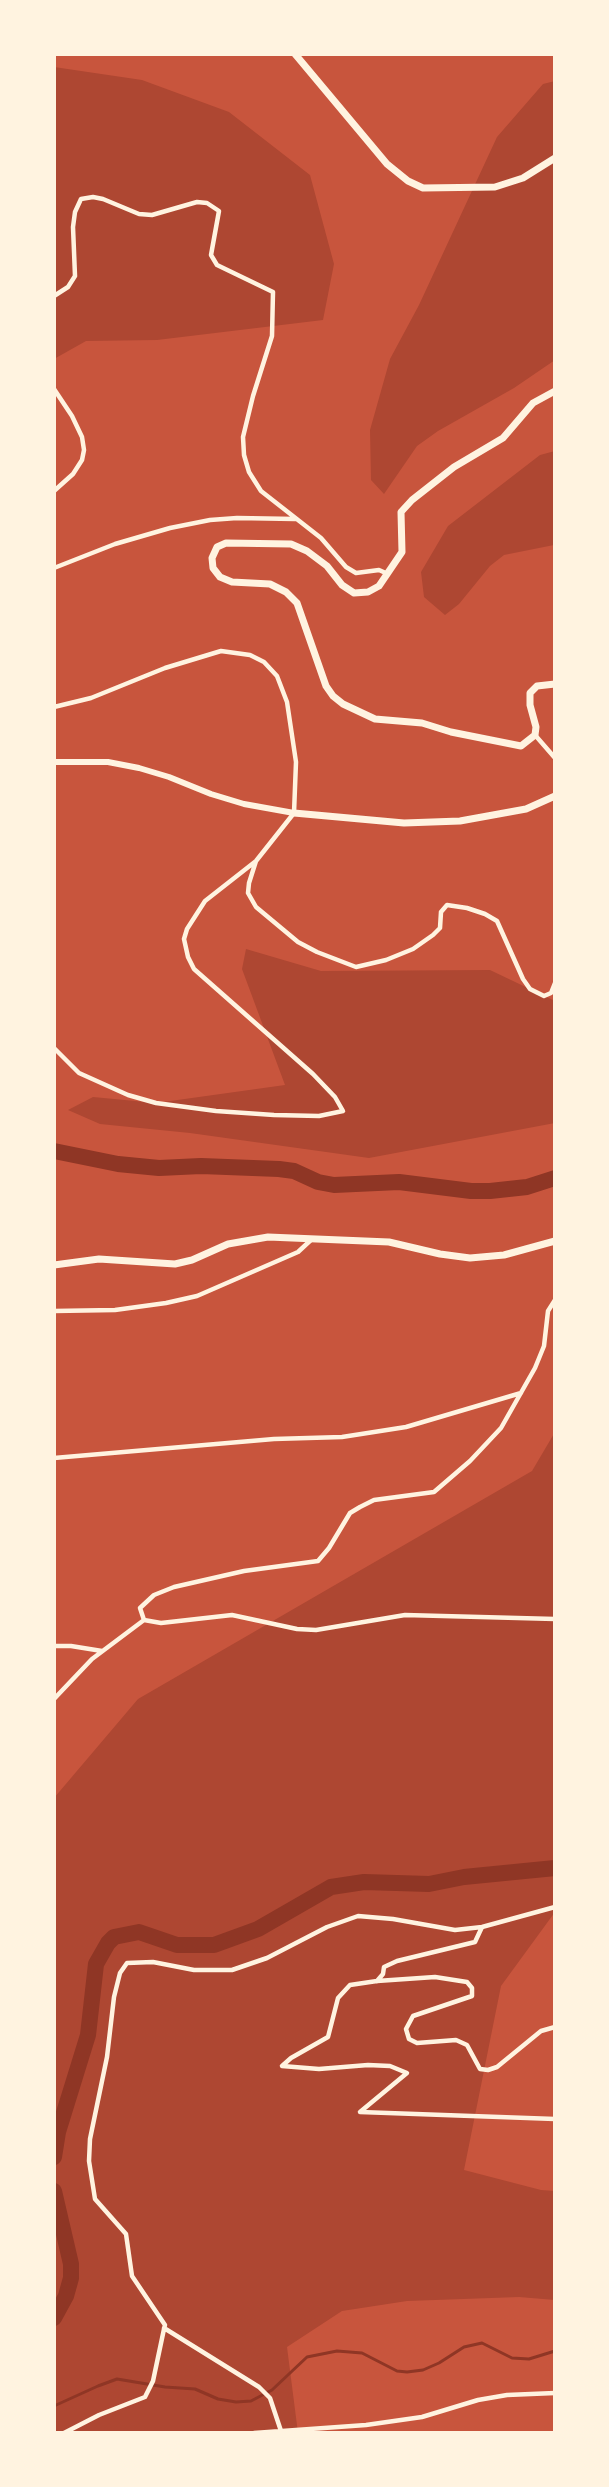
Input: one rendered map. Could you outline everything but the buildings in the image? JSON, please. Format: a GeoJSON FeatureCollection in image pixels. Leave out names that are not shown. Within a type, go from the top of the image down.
{"type":"FeatureCollection","features":[{"type":"Feature","properties":{"kind":"main road"},"geometry":{"type":"LineString","coordinates":[[295,54],[387,164],[423,188],[495,187],[523,178],[555,158]]}},
{"type":"Feature","properties":{"kind":"main road"},"geometry":{"type":"LineString","coordinates":[[555,391],[533,403],[503,438],[454,467],[411,500],[401,512],[402,552],[379,586],[368,592],[354,593],[342,585],[327,566],[307,551],[291,544],[226,543],[217,548],[212,558],[213,568],[220,577],[232,582],[270,584],[286,592],[297,603],[326,686],[333,696],[343,704],[375,718],[422,723],[451,732],[521,746],[534,735],[537,727],[530,705],[530,693],[537,686],[555,684]]}},
{"type":"Feature","properties":{"kind":"main road"},"geometry":{"type":"LineString","coordinates":[[294,813],[404,824],[460,821],[526,809],[555,795]]}},
{"type":"Feature","properties":{"kind":"main road"},"geometry":{"type":"LineString","coordinates":[[54,1265],[99,1259],[175,1264],[192,1260],[228,1244],[268,1237],[389,1242],[440,1254],[470,1258],[504,1255],[555,1241]]}},
{"type":"Feature","properties":{"kind":"street"},"geometry":{"type":"LineString","coordinates":[[54,296],[68,287],[75,276],[73,227],[75,212],[81,199],[93,197],[103,199],[139,214],[152,215],[196,202],[207,203],[219,212],[211,255],[217,265],[273,292],[272,336],[250,406],[243,437],[244,455],[249,472],[261,490],[321,538],[346,567],[356,573],[379,570],[389,574]]}},
{"type":"Feature","properties":{"kind":"street"},"geometry":{"type":"LineString","coordinates":[[54,389],[72,416],[82,437],[84,450],[82,460],[73,474],[54,491]]}},
{"type":"Feature","properties":{"kind":"street"},"geometry":{"type":"LineString","coordinates":[[54,568],[115,544],[170,528],[210,520],[237,518],[296,519]]}},
{"type":"Feature","properties":{"kind":"street"},"geometry":{"type":"LineString","coordinates":[[54,707],[91,698],[198,656],[221,651],[250,656],[264,663],[277,676],[287,702],[296,762],[294,813],[256,861],[205,901],[195,914],[184,939],[188,957],[194,969],[313,1074],[335,1097],[343,1111],[319,1116],[274,1115],[216,1111],[156,1102],[128,1095],[79,1073],[54,1048]]}},
{"type":"Feature","properties":{"kind":"street"},"geometry":{"type":"LineString","coordinates":[[534,735],[555,758]]}},
{"type":"Feature","properties":{"kind":"street"},"geometry":{"type":"LineString","coordinates":[[54,762],[108,762],[139,768],[233,801],[294,813]]}},
{"type":"Feature","properties":{"kind":"street"},"geometry":{"type":"LineString","coordinates":[[256,861],[249,883],[249,894],[256,907],[298,942],[317,952],[356,967],[386,960],[413,949],[433,936],[440,928],[441,912],[447,905],[467,908],[497,921],[523,979],[530,989],[544,996],[551,993],[555,983]]}},
{"type":"Feature","properties":{"kind":"street"},"geometry":{"type":"LineString","coordinates":[[54,1311],[115,1310],[197,1296],[298,1252],[313,1239]]}},
{"type":"Feature","properties":{"kind":"street"},"geometry":{"type":"LineString","coordinates":[[144,1620],[140,1608],[154,1594],[174,1587],[244,1571],[318,1561],[329,1548],[350,1513],[360,1507],[374,1500],[434,1492],[470,1461],[501,1428],[535,1368],[544,1346],[548,1311],[555,1300]]}},
{"type":"Feature","properties":{"kind":"street"},"geometry":{"type":"LineString","coordinates":[[54,1458],[274,1439],[342,1437],[406,1427],[521,1394]]}},
{"type":"Feature","properties":{"kind":"street"},"geometry":{"type":"LineString","coordinates":[[54,1699],[102,1651],[144,1620],[161,1623],[232,1615],[297,1629],[316,1630],[405,1615],[555,1619]]}},
{"type":"Feature","properties":{"kind":"street"},"geometry":{"type":"LineString","coordinates":[[54,1646],[102,1651]]}},
{"type":"Feature","properties":{"kind":"street"},"geometry":{"type":"LineString","coordinates":[[64,2433],[99,2415],[145,2397],[153,2381],[165,2325],[132,2276],[126,2234],[95,2199],[89,2161],[90,2139],[107,2057],[114,1997],[120,1973],[126,1963],[153,1962],[194,1970],[232,1970],[267,1958],[327,1927],[358,1916],[393,1919],[445,1929],[482,1927],[555,1907]]}},
{"type":"Feature","properties":{"kind":"street"},"geometry":{"type":"LineString","coordinates":[[377,1981],[383,1974],[384,1967],[397,1961],[475,1942],[482,1927]]}},
{"type":"Feature","properties":{"kind":"street"},"geometry":{"type":"LineString","coordinates":[[555,2027],[541,2031],[497,2067],[488,2070],[480,2069],[466,2045],[456,2040],[417,2043],[409,2039],[406,2029],[413,2016],[472,1996],[472,1988],[467,1982],[435,1977],[377,1981],[350,1985],[338,1998],[328,2037],[291,2058],[282,2066],[319,2069],[368,2065],[390,2066],[407,2073],[360,2112],[555,2119]]}},
{"type":"Feature","properties":{"kind":"street"},"geometry":{"type":"LineString","coordinates":[[164,2328],[259,2387],[270,2398],[281,2431]]}},
{"type":"Feature","properties":{"kind":"street"},"geometry":{"type":"LineString","coordinates":[[254,2433],[336,2428],[422,2417],[478,2400],[507,2395],[555,2393]]}},
{"type":"Feature","properties":{"kind":"shaded area"},"geometry":{"type":"Polygon","coordinates":[[[54,67],[142,80],[229,112],[310,175],[334,264],[323,320],[157,340],[86,341],[54,359],[54,67]]]}},
{"type":"Feature","properties":{"kind":"shaded area"},"geometry":{"type":"Polygon","coordinates":[[[555,81],[555,360],[514,388],[438,431],[417,446],[384,494],[371,480],[370,430],[390,359],[419,305],[497,137],[543,84],[555,81]]]}},
{"type":"Feature","properties":{"kind":"shaded area"},"geometry":{"type":"Polygon","coordinates":[[[555,451],[554,545],[504,555],[490,566],[459,604],[445,615],[424,597],[421,572],[448,526],[540,455],[555,451]]]}},
{"type":"Feature","properties":{"kind":"shaded area"},"geometry":{"type":"Polygon","coordinates":[[[246,949],[321,971],[490,970],[555,1001],[555,1123],[369,1158],[190,1133],[100,1124],[68,1110],[93,1097],[156,1103],[285,1085],[242,969],[246,949]]]}},
{"type":"Feature","properties":{"kind":"shaded area"},"geometry":{"type":"Polygon","coordinates":[[[555,1432],[555,1912],[501,1986],[464,2170],[541,2190],[555,2191],[555,2300],[519,2297],[407,2301],[342,2311],[287,2347],[298,2433],[54,2433],[54,1798],[138,1699],[532,1471],[555,1432]]]}},
{"type":"Feature","properties":{"kind":"waterway"},"geometry":{"type":"LineString","coordinates":[[54,1151],[118,1164],[159,1168],[201,1166],[279,1169],[294,1171],[318,1182],[334,1185],[399,1182],[471,1191],[490,1191],[527,1187],[555,1178]]}},
{"type":"Feature","properties":{"kind":"waterway"},"geometry":{"type":"LineString","coordinates":[[54,2157],[58,2132],[88,2035],[96,1964],[114,1937],[139,1932],[177,1945],[214,1945],[258,1929],[331,1887],[364,1882],[429,1884],[464,1877],[555,1868]]}},
{"type":"Feature","properties":{"kind":"waterway"},"geometry":{"type":"LineString","coordinates":[[54,2191],[71,2264],[71,2278],[66,2296],[54,2318]]}},
{"type":"Feature","properties":{"kind":"waterway"},"geometry":{"type":"LineString","coordinates":[[54,2406],[117,2379],[165,2387],[195,2389],[218,2399],[236,2402],[251,2401],[272,2390],[307,2357],[337,2351],[362,2353],[397,2371],[407,2372],[423,2370],[464,2347],[482,2343],[512,2358],[529,2359],[555,2351]]}}]}
